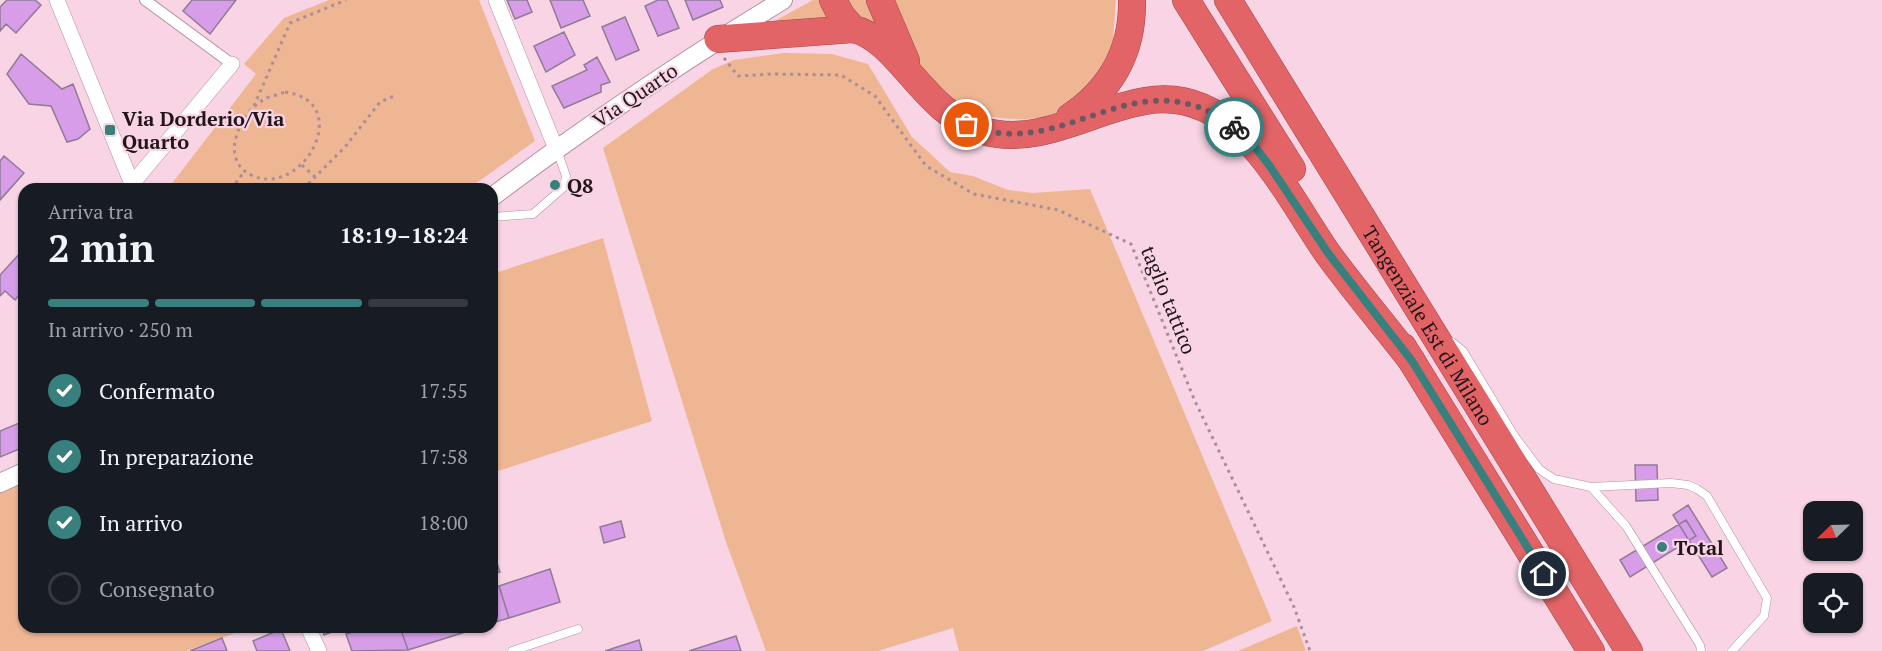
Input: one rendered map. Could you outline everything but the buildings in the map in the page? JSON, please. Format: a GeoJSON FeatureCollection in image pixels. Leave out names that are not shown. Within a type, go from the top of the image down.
{"type":"FeatureCollection","features":[{"type":"Feature","properties":{"kind":"highway"},"geometry":{"type":"LineString","coordinates":[[833,0],[841,15],[853,29],[876,39],[944,110],[978,129],[1014,135],[1049,130],[1128,104],[1160,99],[1195,106],[1226,121],[1249,139],[1263,156],[1328,253],[1412,361]]}},
{"type":"Feature","properties":{"kind":"highway"},"geometry":{"type":"LineString","coordinates":[[880,0],[915,82]]}},
{"type":"Feature","properties":{"kind":"highway"},"geometry":{"type":"LineString","coordinates":[[1049,130],[1089,102],[1117,69],[1130,39],[1132,0]]}},
{"type":"Feature","properties":{"kind":"highway","name":"Tangenziale Est di Milano"},"geometry":{"type":"LineString","coordinates":[[1186,0],[1591,651]]}},
{"type":"Feature","properties":{"kind":"highway","name":"Tangenziale Est di Milano"},"geometry":{"type":"LineString","coordinates":[[1227,0],[1629,651]]}},
{"type":"Feature","properties":{"kind":"highway"},"geometry":{"type":"LineString","coordinates":[[714,42],[853,29]]}},
{"type":"Feature","properties":{"kind":"street"},"geometry":{"type":"LineString","coordinates":[[57,0],[132,183]]}},
{"type":"Feature","properties":{"kind":"street"},"geometry":{"type":"LineString","coordinates":[[135,183],[232,64],[145,0]]}},
{"type":"Feature","properties":{"kind":"street"},"geometry":{"type":"LineString","coordinates":[[495,0],[556,148]]}},
{"type":"Feature","properties":{"kind":"street","name":"Via Quarto"},"geometry":{"type":"LineString","coordinates":[[498,192],[556,148],[714,42],[783,0]]}},
{"type":"Feature","properties":{"kind":"street"},"geometry":{"type":"LineString","coordinates":[[0,483],[18,475]]}},
{"type":"Feature","properties":{"kind":"street"},"geometry":{"type":"LineString","coordinates":[[311,633],[319,651]]}},
{"type":"Feature","properties":{"kind":"lane"},"geometry":{"type":"LineString","coordinates":[[498,217],[533,214],[564,187],[566,176],[556,148]]}},
{"type":"Feature","properties":{"kind":"lane"},"geometry":{"type":"LineString","coordinates":[[1423,318],[1463,351],[1515,437],[1539,469],[1554,479],[1591,487],[1671,483],[1688,485],[1707,496],[1767,598],[1764,616],[1731,651]]}},
{"type":"Feature","properties":{"kind":"lane"},"geometry":{"type":"LineString","coordinates":[[1591,487],[1626,526],[1700,645],[1701,651]]}},
{"type":"Feature","properties":{"kind":"lane"},"geometry":{"type":"LineString","coordinates":[[512,651],[578,629]]}},
{"type":"Feature","properties":{"kind":"path"},"geometry":{"type":"LineString","coordinates":[[253,108],[264,99],[285,92],[298,94],[313,106],[321,126],[313,151],[302,165],[281,176],[268,179],[244,172],[236,160],[236,135],[253,108],[290,24],[346,0]]}},
{"type":"Feature","properties":{"kind":"path","name":"taglio tattico"},"geometry":{"type":"LineString","coordinates":[[714,42],[738,76],[841,75],[875,96],[926,166],[974,194],[1058,210],[1131,244],[1194,399],[1294,607],[1310,651]]}},
{"type":"Feature","properties":{"kind":"path"},"geometry":{"type":"LineString","coordinates":[[309,183],[345,147],[380,102],[396,95]]}},
{"type":"Feature","properties":{"kind":"path"},"geometry":{"type":"LineString","coordinates":[[302,165],[315,177]]}},
{"type":"Feature","properties":{"kind":"path"},"geometry":{"type":"LineString","coordinates":[[236,183],[244,172]]}},
{"type":"Feature","properties":{"kind":"shaded area"},"geometry":{"type":"Polygon","coordinates":[[[329,0],[479,0],[535,141],[476,183],[172,183],[256,74],[244,64],[284,18],[329,0]]]}},
{"type":"Feature","properties":{"kind":"shaded area"},"geometry":{"type":"Polygon","coordinates":[[[813,0],[824,0],[832,22],[764,27],[813,0]]]}},
{"type":"Feature","properties":{"kind":"shaded area"},"geometry":{"type":"Polygon","coordinates":[[[843,0],[873,0],[880,24],[868,29],[843,0]]]}},
{"type":"Feature","properties":{"kind":"shaded area"},"geometry":{"type":"Polygon","coordinates":[[[892,0],[1116,0],[1109,62],[1090,90],[1076,103],[1061,112],[1030,119],[1002,118],[976,113],[955,104],[932,83],[916,57],[892,0]]]}},
{"type":"Feature","properties":{"kind":"shaded area"},"geometry":{"type":"Polygon","coordinates":[[[784,53],[832,54],[868,64],[912,137],[950,172],[973,176],[1008,190],[1033,193],[1090,189],[1272,621],[1203,651],[959,651],[953,628],[878,651],[766,651],[726,542],[603,148],[713,69],[734,60],[784,53]]]}},
{"type":"Feature","properties":{"kind":"shaded area"},"geometry":{"type":"Polygon","coordinates":[[[603,238],[652,421],[498,471],[498,272],[603,238]]]}},
{"type":"Feature","properties":{"kind":"shaded area"},"geometry":{"type":"Polygon","coordinates":[[[18,486],[18,633],[235,633],[186,651],[0,651],[0,493],[18,486]]]}},
{"type":"Feature","properties":{"kind":"shaded area"},"geometry":{"type":"Polygon","coordinates":[[[1297,626],[1306,651],[1238,651],[1297,626]]]}},
{"type":"Feature","properties":{"kind":"way so far"},"geometry":{"type":"LineString","coordinates":[[967,125],[1001,135],[1033,134],[1128,104],[1160,99],[1202,108],[1234,127]]}},
{"type":"Feature","properties":{"kind":"place","name":"Via Dorderio/Via Quarto"},"geometry":{"type":"Point","coordinates":[110,130]}},
{"type":"Feature","properties":{"kind":"place","name":"Q8"},"geometry":{"type":"Point","coordinates":[555,185]}},
{"type":"Feature","properties":{"kind":"place","name":"Total"},"geometry":{"type":"Point","coordinates":[1662,547]}},
{"type":"Feature","properties":{"kind":"route"},"geometry":{"type":"LineString","coordinates":[[1234,127],[1252,143],[1269,165],[1328,253],[1412,361],[1544,574]]}}]}
